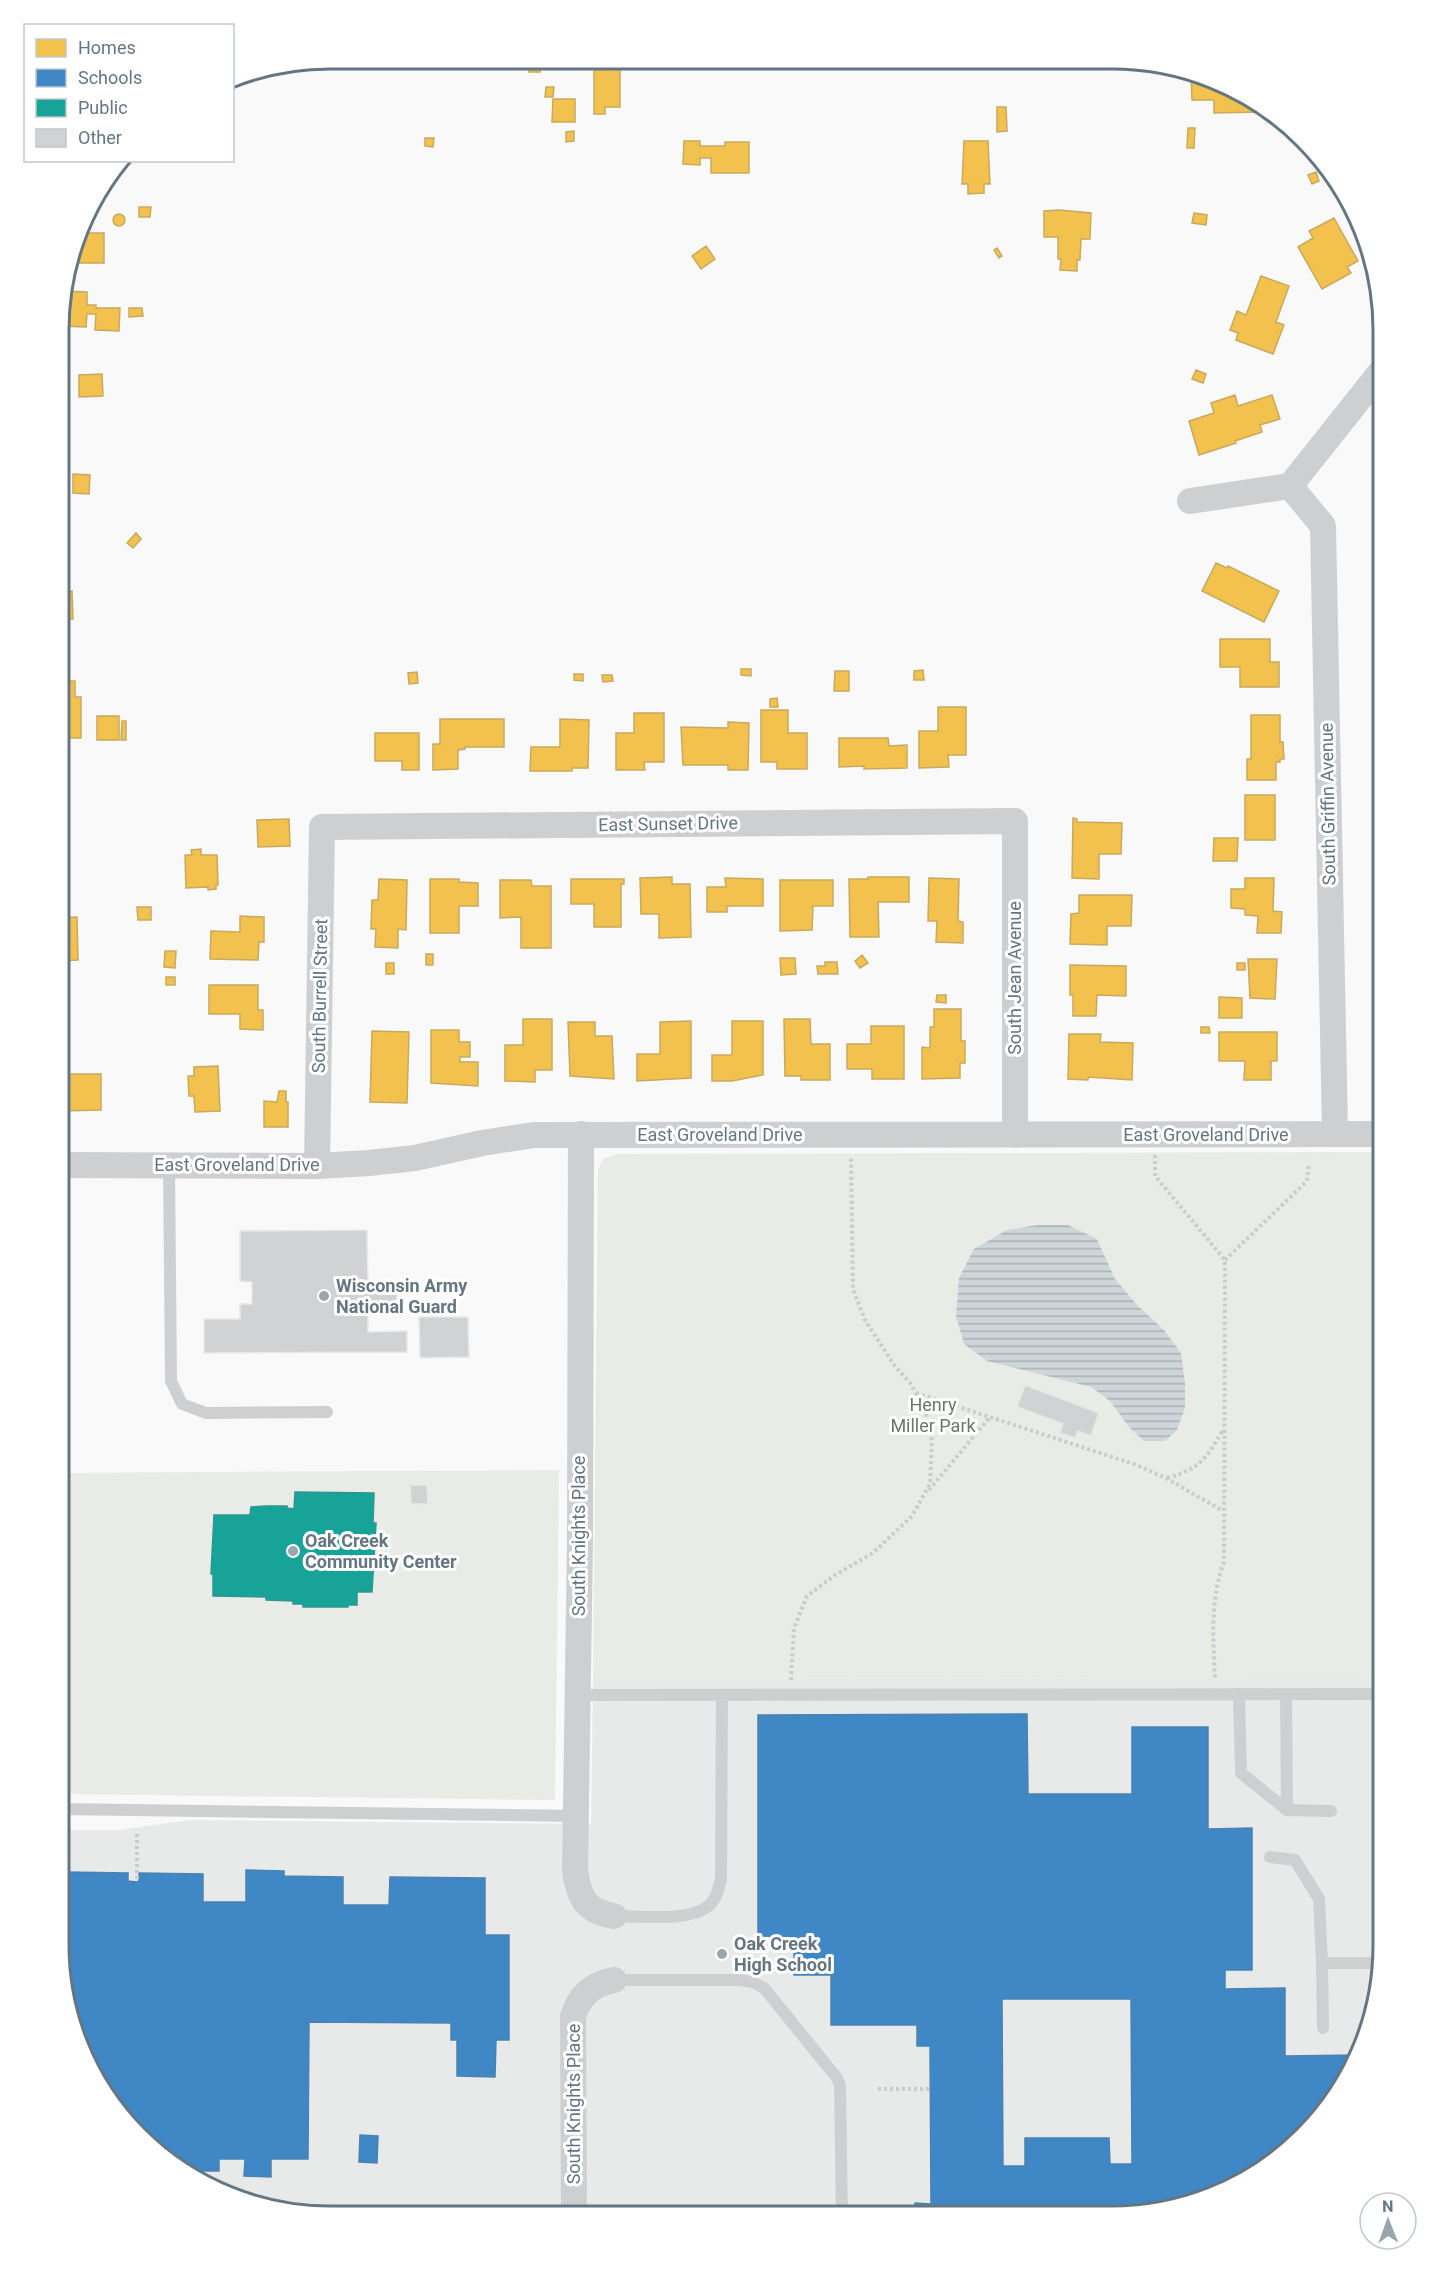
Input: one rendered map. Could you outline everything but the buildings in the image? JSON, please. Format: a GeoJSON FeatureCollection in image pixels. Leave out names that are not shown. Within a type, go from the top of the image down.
{"type":"FeatureCollection","features":[{"type":"Feature","properties":{"kind":"street"},"geometry":{"type":"LineString","coordinates":[[1191,501],[1290,486],[1373,382]]}},
{"type":"Feature","properties":{"kind":"street","name":"South Griffin Avenue"},"geometry":{"type":"LineString","coordinates":[[1290,486],[1323,526],[1335,1134]]}},
{"type":"Feature","properties":{"kind":"street","name":"East Sunset Drive"},"geometry":{"type":"LineString","coordinates":[[322,827],[1015,821]]}},
{"type":"Feature","properties":{"kind":"street","name":"South Jean Avenue"},"geometry":{"type":"LineString","coordinates":[[1015,821],[1015,1135]]}},
{"type":"Feature","properties":{"kind":"street","name":"South Burrell Street"},"geometry":{"type":"LineString","coordinates":[[317,1166],[322,827]]}},
{"type":"Feature","properties":{"kind":"street","name":"East Groveland Drive"},"geometry":{"type":"LineString","coordinates":[[69,1165],[317,1166],[415,1158],[524,1136],[581,1134],[1373,1134]]}},
{"type":"Feature","properties":{"kind":"street","name":"South Knights Place"},"geometry":{"type":"LineString","coordinates":[[581,1134],[575,1870],[578,1892],[588,1906],[601,1914],[615,1916]]}},
{"type":"Feature","properties":{"kind":"street","name":"South Knights Place"},"geometry":{"type":"LineString","coordinates":[[574,2206],[573,2018],[577,2004],[588,1991],[601,1982],[614,1980]]}},
{"type":"Feature","properties":{"kind":"lane"},"geometry":{"type":"LineString","coordinates":[[169,1165],[171,1381],[182,1404],[206,1413],[327,1412]]}},
{"type":"Feature","properties":{"kind":"lane"},"geometry":{"type":"LineString","coordinates":[[1239,1694],[1241,1773],[1287,1810],[1330,1811]]}},
{"type":"Feature","properties":{"kind":"lane"},"geometry":{"type":"LineString","coordinates":[[1286,1694],[1287,1810]]}},
{"type":"Feature","properties":{"kind":"lane"},"geometry":{"type":"LineString","coordinates":[[577,1695],[1373,1694]]}},
{"type":"Feature","properties":{"kind":"lane"},"geometry":{"type":"LineString","coordinates":[[615,1916],[681,1916],[707,1907],[717,1896],[722,1879],[722,1695]]}},
{"type":"Feature","properties":{"kind":"lane"},"geometry":{"type":"LineString","coordinates":[[69,1809],[576,1816]]}},
{"type":"Feature","properties":{"kind":"lane"},"geometry":{"type":"LineString","coordinates":[[1270,1857],[1295,1860],[1319,1899],[1323,2028]]}},
{"type":"Feature","properties":{"kind":"lane"},"geometry":{"type":"LineString","coordinates":[[1322,1963],[1372,1963]]}},
{"type":"Feature","properties":{"kind":"lane"},"geometry":{"type":"LineString","coordinates":[[614,1980],[739,1980],[753,1982],[764,1988],[837,2078],[840,2085],[842,2206]]}},
{"type":"Feature","properties":{"kind":"path"},"geometry":{"type":"LineString","coordinates":[[790,1695],[794,1628],[807,1596],[835,1575],[873,1553],[912,1516],[930,1484],[932,1441],[925,1409],[865,1320],[854,1288],[851,1240],[852,1135]]}},
{"type":"Feature","properties":{"kind":"path"},"geometry":{"type":"LineString","coordinates":[[1154,1135],[1155,1176],[1225,1260],[1224,1562],[1217,1580],[1213,1614],[1216,1694]]}},
{"type":"Feature","properties":{"kind":"path"},"geometry":{"type":"LineString","coordinates":[[1225,1260],[1307,1180],[1309,1163]]}},
{"type":"Feature","properties":{"kind":"path"},"geometry":{"type":"LineString","coordinates":[[916,1393],[1134,1464],[1166,1478],[1224,1511]]}},
{"type":"Feature","properties":{"kind":"path"},"geometry":{"type":"LineString","coordinates":[[923,1497],[990,1417]]}},
{"type":"Feature","properties":{"kind":"path"},"geometry":{"type":"LineString","coordinates":[[1166,1478],[1189,1472],[1209,1454],[1224,1428]]}},
{"type":"Feature","properties":{"kind":"path"},"geometry":{"type":"LineString","coordinates":[[137,1834],[137,1882]]}},
{"type":"Feature","properties":{"kind":"path"},"geometry":{"type":"LineString","coordinates":[[878,2089],[930,2089]]}},
{"type":"Feature","properties":{"kind":"shaded area"},"geometry":{"type":"Polygon","coordinates":[[[1037,1225],[1068,1225],[1097,1239],[1115,1279],[1138,1306],[1164,1330],[1181,1353],[1185,1383],[1185,1408],[1177,1430],[1165,1441],[1144,1441],[1129,1427],[1110,1401],[1091,1387],[987,1361],[964,1344],[956,1316],[959,1278],[974,1249],[1007,1230],[1037,1225]]]}},
{"type":"Feature","properties":{"kind":"shaded area","name":"Oak Creek High School"},"geometry":{"type":"Polygon","coordinates":[[[593,1679],[1373,1679],[1371,1979],[1364,2013],[1346,2061],[1329,2090],[1297,2130],[1243,2171],[1212,2186],[1180,2197],[1146,2204],[1112,2206],[330,2206],[296,2204],[262,2197],[214,2179],[185,2162],[145,2130],[104,2076],[89,2045],[78,2013],[71,1979],[69,1945],[69,1830],[119,1830],[189,1820],[591,1824],[593,1679]]]}},
{"type":"Feature","properties":{"kind":"green space","name":"Henry Miller Park"},"geometry":{"type":"Polygon","coordinates":[[[1373,1152],[1373,1679],[593,1679],[598,1169],[603,1159],[617,1154],[1373,1152]]]}},
{"type":"Feature","properties":{"kind":"green space"},"geometry":{"type":"Polygon","coordinates":[[[559,1470],[555,1800],[69,1794],[69,1473],[559,1470]]]}},
{"type":"Feature","properties":{"kind":"place","name":"Wisconsin Army National Guard"},"geometry":{"type":"Point","coordinates":[324,1296]}},
{"type":"Feature","properties":{"kind":"place","name":"Oak Creek Community Center"},"geometry":{"type":"Point","coordinates":[293,1551]}},
{"type":"Feature","properties":{"kind":"place","name":"Oak Creek High School"},"geometry":{"type":"Point","coordinates":[722,1954]}}]}
